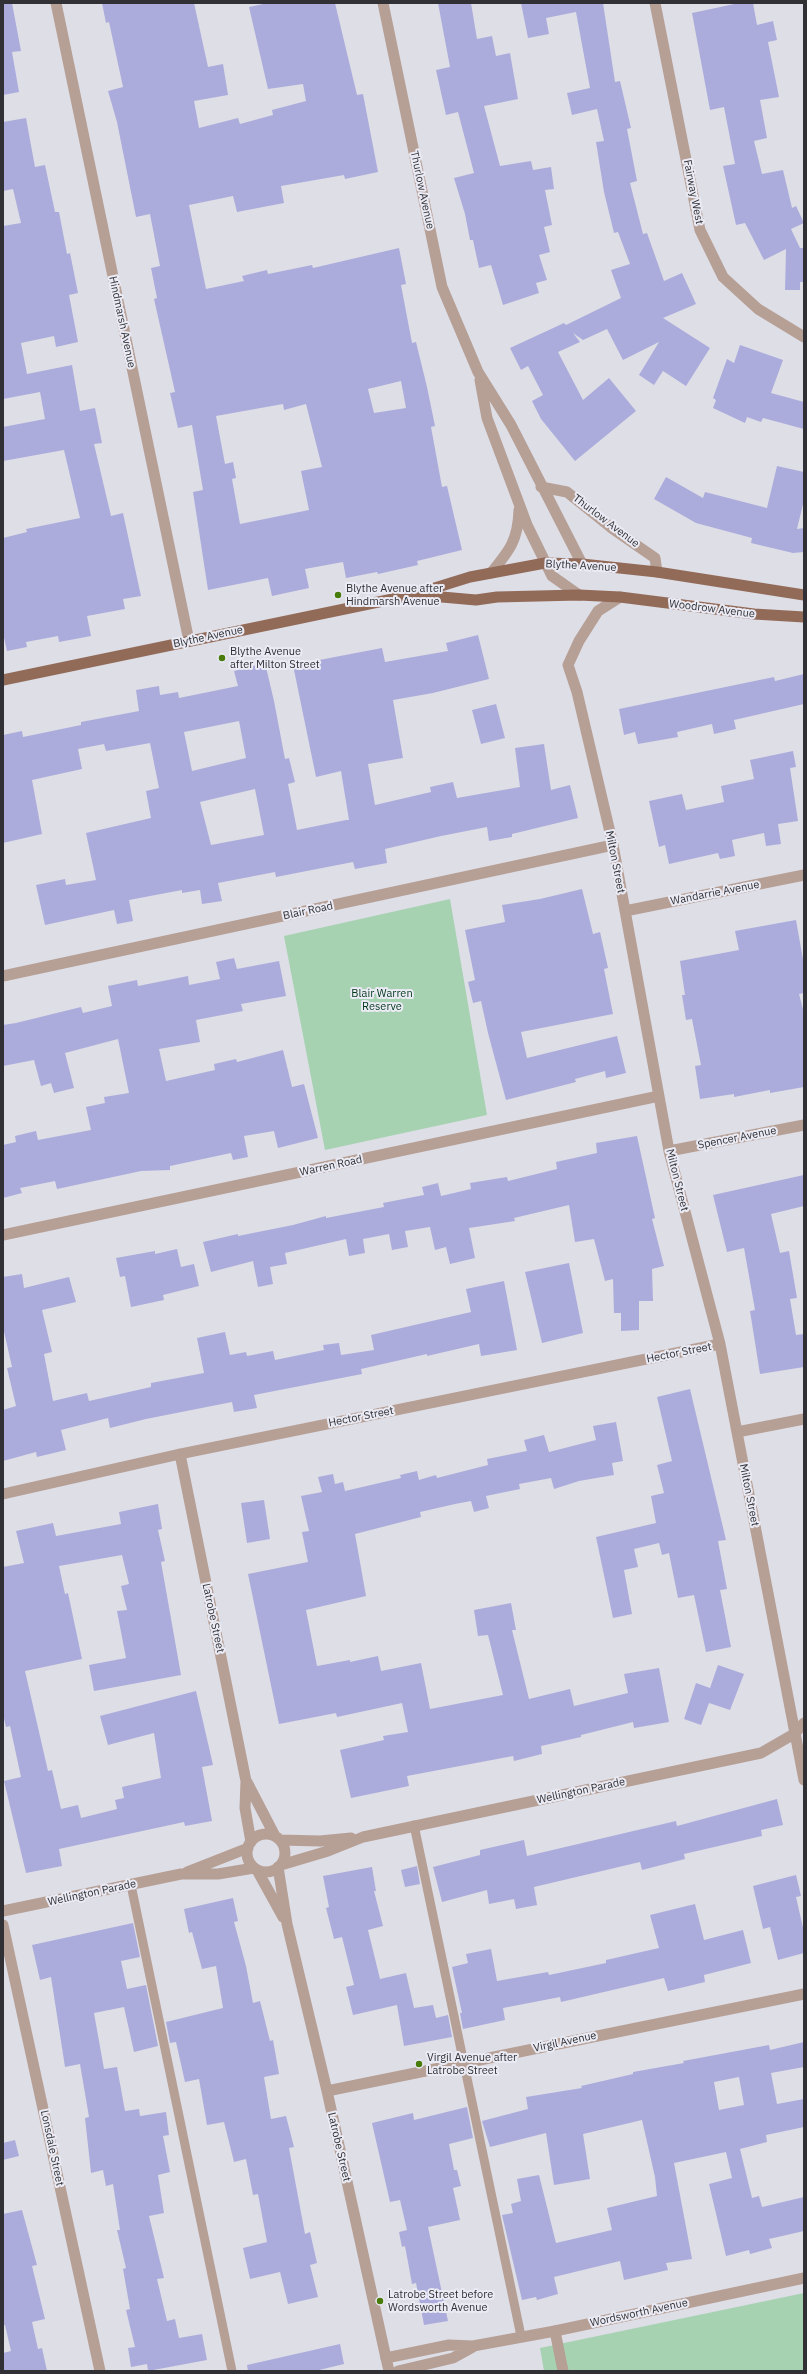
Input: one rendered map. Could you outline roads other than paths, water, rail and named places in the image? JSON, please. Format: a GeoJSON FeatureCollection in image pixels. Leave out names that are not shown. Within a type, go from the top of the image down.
{"type":"FeatureCollection","features":[{"type":"Feature","properties":{"kind":"main road","name":"Blythe Avenue"},"geometry":{"type":"LineString","coordinates":[[3,680],[412,594],[470,577],[545,563],[582,564],[657,572]]}},
{"type":"Feature","properties":{"kind":"main road"},"geometry":{"type":"LineString","coordinates":[[657,572],[804,595]]}},
{"type":"Feature","properties":{"kind":"main road","name":"Blythe Avenue"},"geometry":{"type":"LineString","coordinates":[[412,594],[476,600],[497,597],[579,595],[620,597]]}},
{"type":"Feature","properties":{"kind":"main road","name":"Woodrow Avenue"},"geometry":{"type":"LineString","coordinates":[[620,597],[754,614],[804,617]]}},
{"type":"Feature","properties":{"kind":"street","name":"Hindmarsh Avenue"},"geometry":{"type":"LineString","coordinates":[[56,3],[189,641]]}},
{"type":"Feature","properties":{"kind":"street","name":"Thurlow Avenue"},"geometry":{"type":"LineString","coordinates":[[383,3],[442,287],[478,372],[511,425],[541,487],[582,564]]}},
{"type":"Feature","properties":{"kind":"street","name":"Fairway West"},"geometry":{"type":"LineString","coordinates":[[655,3],[700,230],[724,277],[758,309],[804,337]]}},
{"type":"Feature","properties":{"kind":"street","name":"Thurlow Avenue"},"geometry":{"type":"LineString","coordinates":[[478,372],[487,418],[520,506],[545,563],[552,576],[579,595]]}},
{"type":"Feature","properties":{"kind":"street","name":"Thurlow Avenue"},"geometry":{"type":"LineString","coordinates":[[541,487],[568,492],[613,529],[655,558],[657,572]]}},
{"type":"Feature","properties":{"kind":"street","name":"Thurlow Avenue"},"geometry":{"type":"LineString","coordinates":[[491,573],[511,550],[518,532],[520,506]]}},
{"type":"Feature","properties":{"kind":"street","name":"Milton Street"},"geometry":{"type":"LineString","coordinates":[[620,597],[598,611],[579,641],[568,665],[577,692],[613,845],[669,1151],[720,1344],[804,1780]]}},
{"type":"Feature","properties":{"kind":"street","name":"Blair Road"},"geometry":{"type":"LineString","coordinates":[[3,976],[613,845]]}},
{"type":"Feature","properties":{"kind":"street","name":"Wandarrie Avenue"},"geometry":{"type":"LineString","coordinates":[[625,911],[804,875]]}},
{"type":"Feature","properties":{"kind":"street","name":"Warren Road"},"geometry":{"type":"LineString","coordinates":[[3,1235],[659,1096]]}},
{"type":"Feature","properties":{"kind":"street","name":"Spencer Avenue"},"geometry":{"type":"LineString","coordinates":[[669,1151],[804,1125]]}},
{"type":"Feature","properties":{"kind":"street","name":"Hector Street"},"geometry":{"type":"LineString","coordinates":[[3,1494],[180,1454],[720,1344]]}},
{"type":"Feature","properties":{"kind":"street"},"geometry":{"type":"LineString","coordinates":[[737,1432],[804,1419]]}},
{"type":"Feature","properties":{"kind":"street","name":"Latrobe Street"},"geometry":{"type":"LineString","coordinates":[[180,1454],[246,1781],[245,1808],[249,1845]]}},
{"type":"Feature","properties":{"kind":"street","name":"Wellington Parade"},"geometry":{"type":"LineString","coordinates":[[280,1866],[328,1851],[364,1837],[414,1825],[762,1753],[794,1734],[804,1723]]}},
{"type":"Feature","properties":{"kind":"street","name":"Latrobe Street"},"geometry":{"type":"LineString","coordinates":[[246,1781],[277,1838]]}},
{"type":"Feature","properties":{"kind":"street"},"geometry":{"type":"LineString","coordinates":[[262,1834],[277,1838],[285,1852],[280,1866],[270,1872],[256,1869],[248,1861],[249,1845],[262,1834]]}},
{"type":"Feature","properties":{"kind":"street","name":"Wellington Parade"},"geometry":{"type":"LineString","coordinates":[[277,1838],[320,1841],[364,1837]]}},
{"type":"Feature","properties":{"kind":"street","name":"Wellington Parade"},"geometry":{"type":"LineString","coordinates":[[3,1911],[181,1874],[249,1845]]}},
{"type":"Feature","properties":{"kind":"street","name":"Latrobe Street"},"geometry":{"type":"LineString","coordinates":[[280,1866],[287,1924],[327,2091],[389,2371]]}},
{"type":"Feature","properties":{"kind":"street","name":"Latrobe Street"},"geometry":{"type":"LineString","coordinates":[[256,1869],[287,1924]]}},
{"type":"Feature","properties":{"kind":"street","name":"Wellington Parade"},"geometry":{"type":"LineString","coordinates":[[181,1874],[218,1874],[256,1869]]}},
{"type":"Feature","properties":{"kind":"street","name":"Lonsdale Street"},"geometry":{"type":"LineString","coordinates":[[3,1925],[100,2371]]}},
{"type":"Feature","properties":{"kind":"street","name":"Virgil Avenue"},"geometry":{"type":"LineString","coordinates":[[327,2091],[804,1994]]}},
{"type":"Feature","properties":{"kind":"street","name":"Wordsworth Avenue"},"geometry":{"type":"LineString","coordinates":[[386,2358],[449,2345],[474,2346],[555,2331],[804,2278]]}},
{"type":"Feature","properties":{"kind":"street"},"geometry":{"type":"LineString","coordinates":[[555,2331],[563,2371]]}},
{"type":"Feature","properties":{"kind":"street","name":"Wordsworth Avenue"},"geometry":{"type":"LineString","coordinates":[[398,2371],[453,2358],[474,2346]]}},
{"type":"Feature","properties":{"kind":"lane"},"geometry":{"type":"LineString","coordinates":[[414,1825],[522,2336]]}},
{"type":"Feature","properties":{"kind":"lane"},"geometry":{"type":"LineString","coordinates":[[131,1885],[232,2371]]}},
{"type":"Feature","properties":{"kind":"place","name":"Blythe Avenue after Hindmarsh Avenue"},"geometry":{"type":"Point","coordinates":[338,595]}},
{"type":"Feature","properties":{"kind":"place","name":"Blythe Avenue after Milton Street"},"geometry":{"type":"Point","coordinates":[222,658]}},
{"type":"Feature","properties":{"kind":"place","name":"Virgil Avenue after Latrobe Street"},"geometry":{"type":"Point","coordinates":[419,2064]}},
{"type":"Feature","properties":{"kind":"place","name":"Latrobe Street before Wordsworth Avenue"},"geometry":{"type":"Point","coordinates":[380,2301]}},
{"type":"Feature","properties":{"kind":"park label","name":"Blair Warren Reserve"},"geometry":{"type":"Point","coordinates":[382,1000]}}]}
